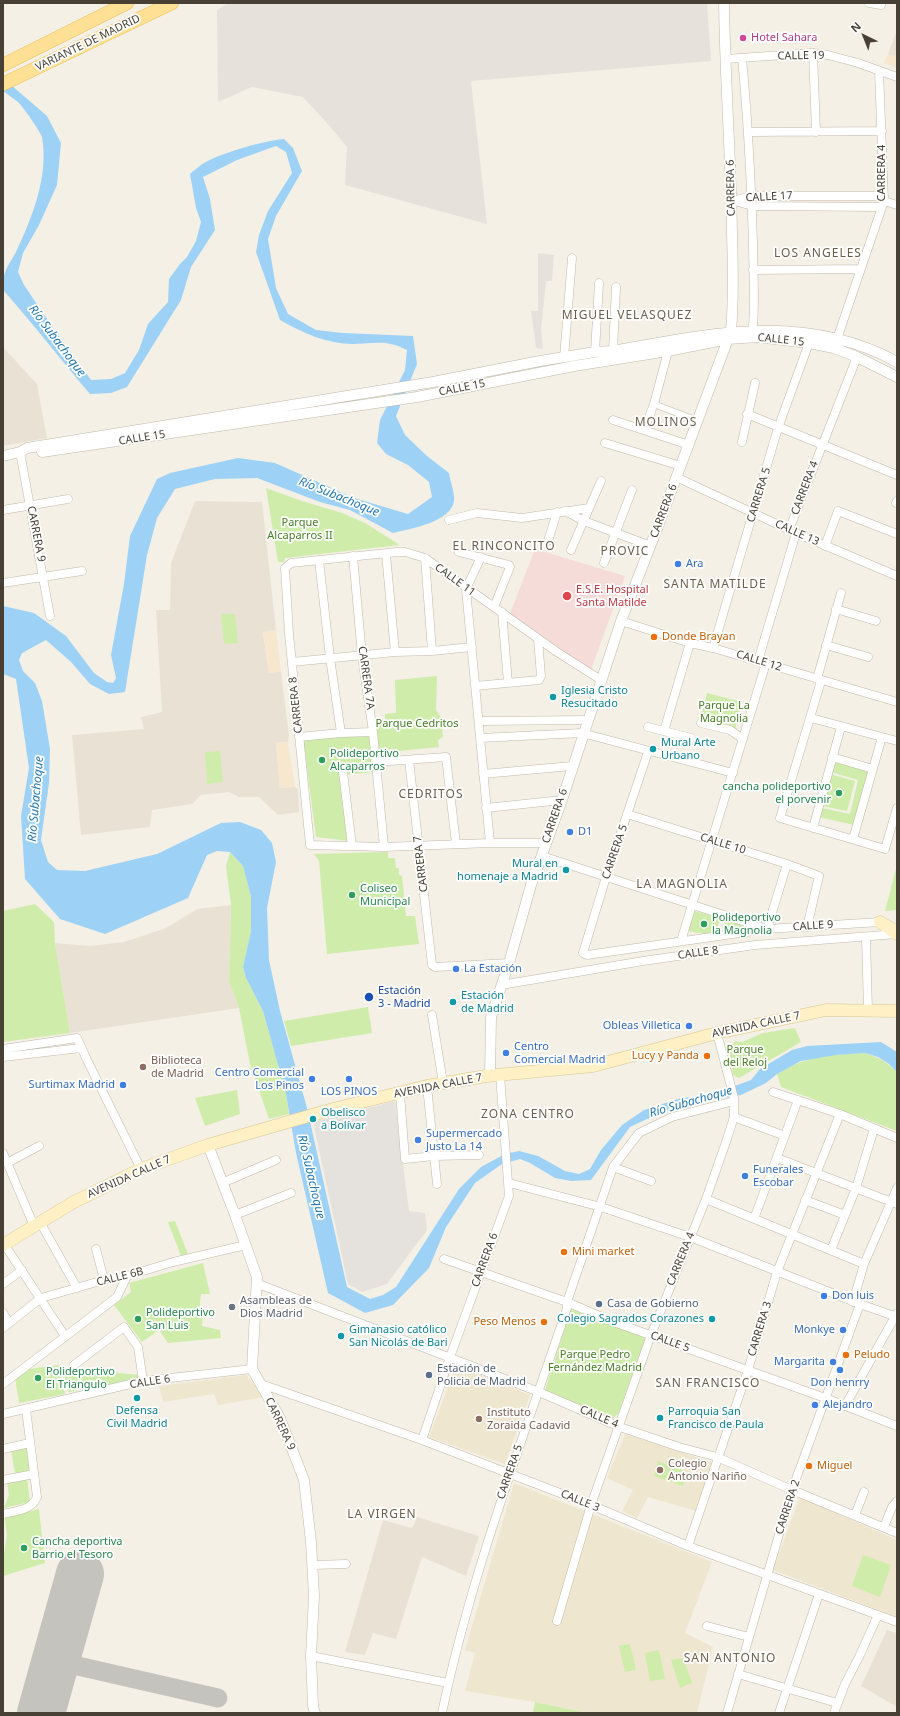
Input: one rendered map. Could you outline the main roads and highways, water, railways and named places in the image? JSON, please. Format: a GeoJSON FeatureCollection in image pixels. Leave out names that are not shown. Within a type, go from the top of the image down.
{"type":"FeatureCollection","features":[{"type":"Feature","properties":{"kind":"main road","name":"VARIANTE DE MADRID"},"geometry":{"type":"LineString","coordinates":[[3,65],[127,3]]}},
{"type":"Feature","properties":{"kind":"main road","name":"VARIANTE DE MADRID"},"geometry":{"type":"LineString","coordinates":[[8,82],[172,3]]}},
{"type":"Feature","properties":{"kind":"main road"},"geometry":{"type":"LineString","coordinates":[[880,922],[897,934]]}},
{"type":"Feature","properties":{"kind":"main road","name":"AVENIDA CALLE 7"},"geometry":{"type":"LineString","coordinates":[[3,1245],[72,1203],[141,1169],[208,1145],[317,1113],[443,1083],[495,1075],[593,1066],[717,1033],[826,1010],[897,1011]]}},
{"type":"Feature","properties":{"kind":"water","name":"Río Subachoque"},"geometry":{"type":"Polygon","coordinates":[[[3,78],[47,116],[61,143],[57,185],[39,225],[23,253],[18,272],[24,285],[49,322],[91,380],[111,379],[125,373],[139,350],[148,324],[168,302],[169,279],[187,257],[196,241],[201,222],[196,208],[190,174],[213,158],[276,140],[284,139],[293,148],[302,171],[276,216],[268,239],[276,288],[288,314],[316,330],[343,333],[413,336],[417,364],[396,416],[405,435],[427,456],[449,473],[454,494],[454,501],[446,514],[419,527],[393,533],[350,510],[320,502],[257,478],[215,479],[175,489],[157,518],[147,555],[125,692],[109,694],[90,684],[71,662],[46,640],[22,653],[19,660],[23,671],[35,683],[42,701],[50,749],[49,783],[41,840],[48,862],[57,870],[85,871],[157,854],[221,823],[240,822],[261,830],[272,843],[276,862],[267,908],[269,960],[280,1011],[307,1108],[347,1287],[370,1299],[383,1295],[396,1287],[459,1189],[481,1167],[505,1154],[519,1151],[538,1156],[565,1171],[579,1174],[590,1169],[601,1150],[622,1125],[644,1110],[678,1099],[716,1093],[751,1080],[760,1069],[792,1050],[807,1046],[881,1042],[897,1052],[897,1072],[889,1064],[878,1057],[865,1053],[836,1055],[801,1061],[777,1074],[766,1083],[741,1095],[700,1102],[662,1112],[630,1127],[591,1180],[571,1181],[555,1178],[530,1163],[520,1159],[502,1164],[475,1183],[446,1227],[429,1268],[393,1305],[365,1313],[328,1293],[296,1153],[286,1094],[263,1011],[246,978],[243,967],[251,931],[251,897],[243,866],[230,852],[217,851],[207,855],[188,898],[105,934],[60,919],[25,879],[21,816],[29,768],[16,679],[3,674],[3,606],[34,613],[66,636],[94,673],[107,682],[113,683],[116,678],[111,655],[124,584],[130,536],[157,479],[170,473],[238,458],[275,463],[354,498],[408,514],[432,497],[429,482],[408,465],[386,454],[377,443],[380,420],[405,370],[407,350],[386,343],[343,344],[325,340],[297,329],[280,320],[256,252],[259,235],[268,211],[292,173],[286,152],[276,146],[237,160],[203,177],[210,199],[215,230],[191,267],[181,300],[127,387],[111,393],[90,394],[4,291],[4,275],[22,239],[38,196],[44,152],[42,137],[35,125],[18,102],[3,91],[3,78]]]}},
{"type":"Feature","properties":{"kind":"place","name":"Hotel Sahara"},"geometry":{"type":"Point","coordinates":[743,38]}},
{"type":"Feature","properties":{"kind":"place","name":"Ara"},"geometry":{"type":"Point","coordinates":[678,564]}},
{"type":"Feature","properties":{"kind":"place","name":"E.S.E. Hospital Santa Matilde"},"geometry":{"type":"Point","coordinates":[567,596]}},
{"type":"Feature","properties":{"kind":"place","name":"Donde Brayan"},"geometry":{"type":"Point","coordinates":[654,637]}},
{"type":"Feature","properties":{"kind":"place","name":"Iglesia Cristo Resucitado"},"geometry":{"type":"Point","coordinates":[553,697]}},
{"type":"Feature","properties":{"kind":"place","name":"Mural Arte Urbano"},"geometry":{"type":"Point","coordinates":[653,749]}},
{"type":"Feature","properties":{"kind":"place","name":"Polideportivo Alcaparros"},"geometry":{"type":"Point","coordinates":[322,760]}},
{"type":"Feature","properties":{"kind":"place","name":"cancha polideportivo el porvenir"},"geometry":{"type":"Point","coordinates":[839,793]}},
{"type":"Feature","properties":{"kind":"place","name":"D1"},"geometry":{"type":"Point","coordinates":[570,832]}},
{"type":"Feature","properties":{"kind":"place","name":"Mural en homenaje a Madrid"},"geometry":{"type":"Point","coordinates":[566,870]}},
{"type":"Feature","properties":{"kind":"place","name":"Coliseo Municipal"},"geometry":{"type":"Point","coordinates":[352,895]}},
{"type":"Feature","properties":{"kind":"place","name":"Polideportivo la Magnolia"},"geometry":{"type":"Point","coordinates":[704,924]}},
{"type":"Feature","properties":{"kind":"place","name":"La Estación"},"geometry":{"type":"Point","coordinates":[456,969]}},
{"type":"Feature","properties":{"kind":"place","name":"Estación 3 - Madrid"},"geometry":{"type":"Point","coordinates":[369,997]}},
{"type":"Feature","properties":{"kind":"place","name":"Estación de Madrid"},"geometry":{"type":"Point","coordinates":[453,1002]}},
{"type":"Feature","properties":{"kind":"place","name":"Obleas Villetica"},"geometry":{"type":"Point","coordinates":[689,1026]}},
{"type":"Feature","properties":{"kind":"place","name":"Centro Comercial Madrid"},"geometry":{"type":"Point","coordinates":[506,1053]}},
{"type":"Feature","properties":{"kind":"place","name":"Lucy y Panda"},"geometry":{"type":"Point","coordinates":[707,1056]}},
{"type":"Feature","properties":{"kind":"place","name":"Biblioteca de Madrid"},"geometry":{"type":"Point","coordinates":[143,1067]}},
{"type":"Feature","properties":{"kind":"place","name":"Centro Comercial Los Pinos"},"geometry":{"type":"Point","coordinates":[312,1079]}},
{"type":"Feature","properties":{"kind":"place","name":"LOS PINOS"},"geometry":{"type":"Point","coordinates":[349,1079]}},
{"type":"Feature","properties":{"kind":"place","name":"Surtimax Madrid"},"geometry":{"type":"Point","coordinates":[123,1085]}},
{"type":"Feature","properties":{"kind":"place","name":"Obelisco a Bolívar"},"geometry":{"type":"Point","coordinates":[313,1119]}},
{"type":"Feature","properties":{"kind":"place","name":"Supermercado Justo La 14"},"geometry":{"type":"Point","coordinates":[418,1140]}},
{"type":"Feature","properties":{"kind":"place","name":"Funerales Escobar"},"geometry":{"type":"Point","coordinates":[745,1176]}},
{"type":"Feature","properties":{"kind":"place","name":"Mini market"},"geometry":{"type":"Point","coordinates":[564,1252]}},
{"type":"Feature","properties":{"kind":"place","name":"Don luis"},"geometry":{"type":"Point","coordinates":[824,1296]}},
{"type":"Feature","properties":{"kind":"place","name":"Casa de Gobierno"},"geometry":{"type":"Point","coordinates":[599,1304]}},
{"type":"Feature","properties":{"kind":"place","name":"Asambleas de Dios Madrid"},"geometry":{"type":"Point","coordinates":[232,1307]}},
{"type":"Feature","properties":{"kind":"place","name":"Polideportivo San Luis"},"geometry":{"type":"Point","coordinates":[138,1319]}},
{"type":"Feature","properties":{"kind":"place","name":"Colegio Sagrados Corazones"},"geometry":{"type":"Point","coordinates":[712,1319]}},
{"type":"Feature","properties":{"kind":"place","name":"Peso Menos"},"geometry":{"type":"Point","coordinates":[544,1322]}},
{"type":"Feature","properties":{"kind":"place","name":"Monkye"},"geometry":{"type":"Point","coordinates":[843,1330]}},
{"type":"Feature","properties":{"kind":"place","name":"Gimanasio católico San Nicolás de Bari"},"geometry":{"type":"Point","coordinates":[341,1336]}},
{"type":"Feature","properties":{"kind":"place","name":"Peludo"},"geometry":{"type":"Point","coordinates":[846,1355]}},
{"type":"Feature","properties":{"kind":"place","name":"Margarita"},"geometry":{"type":"Point","coordinates":[833,1362]}},
{"type":"Feature","properties":{"kind":"place","name":"Don henrry"},"geometry":{"type":"Point","coordinates":[840,1370]}},
{"type":"Feature","properties":{"kind":"place","name":"Estación de Policia de Madrid"},"geometry":{"type":"Point","coordinates":[429,1375]}},
{"type":"Feature","properties":{"kind":"place","name":"Polideportivo El Triangulo"},"geometry":{"type":"Point","coordinates":[38,1378]}},
{"type":"Feature","properties":{"kind":"place","name":"Defensa Civil Madrid"},"geometry":{"type":"Point","coordinates":[137,1398]}},
{"type":"Feature","properties":{"kind":"place","name":"Alejandro"},"geometry":{"type":"Point","coordinates":[815,1405]}},
{"type":"Feature","properties":{"kind":"place","name":"Parroquia San Francisco de Paula"},"geometry":{"type":"Point","coordinates":[660,1418]}},
{"type":"Feature","properties":{"kind":"place","name":"Instituto Zoraida Cadavid"},"geometry":{"type":"Point","coordinates":[479,1419]}},
{"type":"Feature","properties":{"kind":"place","name":"Miguel"},"geometry":{"type":"Point","coordinates":[809,1466]}},
{"type":"Feature","properties":{"kind":"place","name":"Colegio Antonio Nariño"},"geometry":{"type":"Point","coordinates":[660,1470]}},
{"type":"Feature","properties":{"kind":"place","name":"Cancha deportiva Barrio el Tesoro"},"geometry":{"type":"Point","coordinates":[24,1548]}},
{"type":"Feature","properties":{"kind":"district","name":"LOS ANGELES"},"geometry":{"type":"Point","coordinates":[818,254]}},
{"type":"Feature","properties":{"kind":"district","name":"MIGUEL VELASQUEZ"},"geometry":{"type":"Point","coordinates":[627,316]}},
{"type":"Feature","properties":{"kind":"district","name":"MOLINOS"},"geometry":{"type":"Point","coordinates":[666,423]}},
{"type":"Feature","properties":{"kind":"district","name":"EL RINCONCITO"},"geometry":{"type":"Point","coordinates":[504,547]}},
{"type":"Feature","properties":{"kind":"district","name":"PROVIC"},"geometry":{"type":"Point","coordinates":[625,552]}},
{"type":"Feature","properties":{"kind":"district","name":"SANTA MATILDE"},"geometry":{"type":"Point","coordinates":[715,585]}},
{"type":"Feature","properties":{"kind":"district","name":"CEDRITOS"},"geometry":{"type":"Point","coordinates":[431,795]}},
{"type":"Feature","properties":{"kind":"district","name":"LA MAGNOLIA"},"geometry":{"type":"Point","coordinates":[682,885]}},
{"type":"Feature","properties":{"kind":"district","name":"ZONA CENTRO"},"geometry":{"type":"Point","coordinates":[528,1115]}},
{"type":"Feature","properties":{"kind":"district","name":"SAN FRANCISCO"},"geometry":{"type":"Point","coordinates":[708,1384]}},
{"type":"Feature","properties":{"kind":"district","name":"LA VIRGEN"},"geometry":{"type":"Point","coordinates":[382,1515]}},
{"type":"Feature","properties":{"kind":"district","name":"SAN ANTONIO"},"geometry":{"type":"Point","coordinates":[730,1659]}},
{"type":"Feature","properties":{"kind":"park label","name":"Parque Alcaparros II"},"geometry":{"type":"Point","coordinates":[300,529]}},
{"type":"Feature","properties":{"kind":"park label","name":"Parque La Magnolia"},"geometry":{"type":"Point","coordinates":[724,712]}},
{"type":"Feature","properties":{"kind":"park label","name":"Parque Cedritos"},"geometry":{"type":"Point","coordinates":[417,724]}},
{"type":"Feature","properties":{"kind":"park label","name":"Parque del Reloj"},"geometry":{"type":"Point","coordinates":[745,1056]}},
{"type":"Feature","properties":{"kind":"park label","name":"Parque Pedro Fernández Madrid"},"geometry":{"type":"Point","coordinates":[595,1361]}}]}
